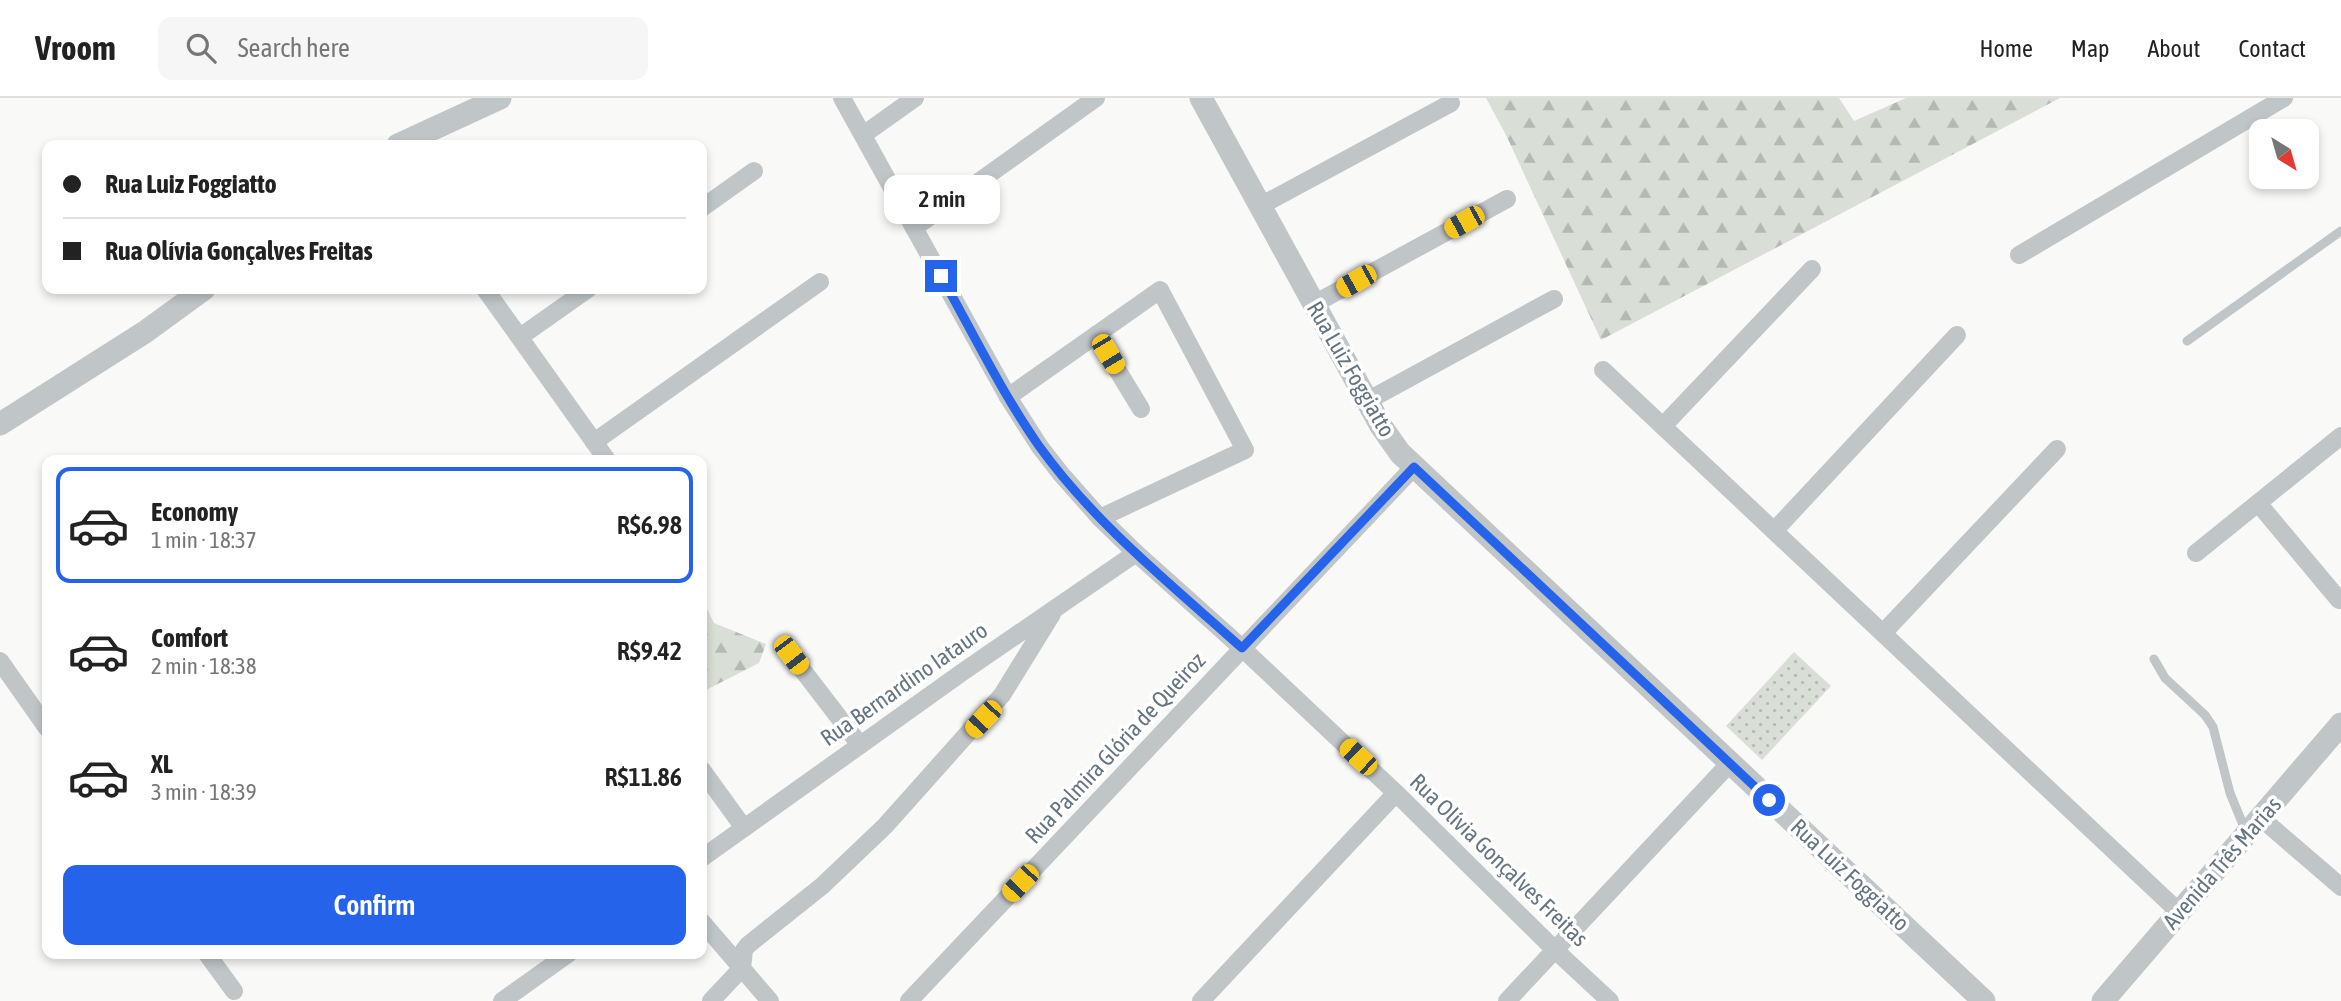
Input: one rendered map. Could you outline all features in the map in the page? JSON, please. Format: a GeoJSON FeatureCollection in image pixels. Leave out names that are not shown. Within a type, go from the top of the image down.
{"type":"FeatureCollection","features":[{"type":"Feature","properties":{"kind":"street"},"geometry":{"type":"LineString","coordinates":[[409,140],[500,98]]}},
{"type":"Feature","properties":{"kind":"street","name":"Rua Olívia Gonçalves Freitas"},"geometry":{"type":"LineString","coordinates":[[842,98],[1008,397],[1040,447],[1100,518],[1396,793],[1610,1001]]}},
{"type":"Feature","properties":{"kind":"street"},"geometry":{"type":"LineString","coordinates":[[863,135],[915,98]]}},
{"type":"Feature","properties":{"kind":"street"},"geometry":{"type":"LineString","coordinates":[[914,228],[1096,98]]}},
{"type":"Feature","properties":{"kind":"street","name":"Rua Luiz Foggiatto"},"geometry":{"type":"LineString","coordinates":[[1201,98],[1389,440],[1414,467],[1984,1001]]}},
{"type":"Feature","properties":{"kind":"street"},"geometry":{"type":"LineString","coordinates":[[2019,255],[2284,98]]}},
{"type":"Feature","properties":{"kind":"street"},"geometry":{"type":"LineString","coordinates":[[1260,206],[1451,103]]}},
{"type":"Feature","properties":{"kind":"street"},"geometry":{"type":"LineString","coordinates":[[707,204],[754,171]]}},
{"type":"Feature","properties":{"kind":"street"},"geometry":{"type":"LineString","coordinates":[[1314,304],[1507,198]]}},
{"type":"Feature","properties":{"kind":"street"},"geometry":{"type":"LineString","coordinates":[[1663,426],[1812,269]]}},
{"type":"Feature","properties":{"kind":"street"},"geometry":{"type":"LineString","coordinates":[[594,442],[820,282]]}},
{"type":"Feature","properties":{"kind":"street"},"geometry":{"type":"LineString","coordinates":[[1008,397],[1160,290],[1244,450],[1100,518]]}},
{"type":"Feature","properties":{"kind":"street"},"geometry":{"type":"LineString","coordinates":[[0,424],[145,332],[197,294]]}},
{"type":"Feature","properties":{"kind":"street"},"geometry":{"type":"LineString","coordinates":[[489,294],[603,455]]}},
{"type":"Feature","properties":{"kind":"street"},"geometry":{"type":"LineString","coordinates":[[520,337],[581,294]]}},
{"type":"Feature","properties":{"kind":"street"},"geometry":{"type":"LineString","coordinates":[[1367,401],[1554,299]]}},
{"type":"Feature","properties":{"kind":"street"},"geometry":{"type":"LineString","coordinates":[[1096,335],[1141,410]]}},
{"type":"Feature","properties":{"kind":"street"},"geometry":{"type":"LineString","coordinates":[[1774,531],[1957,335]]}},
{"type":"Feature","properties":{"kind":"street"},"geometry":{"type":"LineString","coordinates":[[1603,370],[2179,912]]}},
{"type":"Feature","properties":{"kind":"street"},"geometry":{"type":"LineString","coordinates":[[2196,553],[2341,436]]}},
{"type":"Feature","properties":{"kind":"street"},"geometry":{"type":"LineString","coordinates":[[1883,633],[2057,449]]}},
{"type":"Feature","properties":{"kind":"street","name":"Rua Palmira Glória de Queiroz"},"geometry":{"type":"LineString","coordinates":[[909,1001],[1414,467]]}},
{"type":"Feature","properties":{"kind":"street"},"geometry":{"type":"LineString","coordinates":[[2259,503],[2339,600]]}},
{"type":"Feature","properties":{"kind":"street","name":"Rua Bernardino Iatauro"},"geometry":{"type":"LineString","coordinates":[[707,854],[1136,553]]}},
{"type":"Feature","properties":{"kind":"street"},"geometry":{"type":"LineString","coordinates":[[710,1001],[742,968],[744,950],[748,945],[800,905],[847,863],[885,826],[983,719],[1020,669],[1056,608]]}},
{"type":"Feature","properties":{"kind":"street"},"geometry":{"type":"LineString","coordinates":[[791,655],[860,746]]}},
{"type":"Feature","properties":{"kind":"street"},"geometry":{"type":"LineString","coordinates":[[0,661],[42,721]]}},
{"type":"Feature","properties":{"kind":"street","name":"Avenida Três Marias"},"geometry":{"type":"LineString","coordinates":[[2103,1001],[2341,724]]}},
{"type":"Feature","properties":{"kind":"street"},"geometry":{"type":"LineString","coordinates":[[1507,1001],[1730,763]]}},
{"type":"Feature","properties":{"kind":"street"},"geometry":{"type":"LineString","coordinates":[[707,777],[744,828]]}},
{"type":"Feature","properties":{"kind":"street"},"geometry":{"type":"LineString","coordinates":[[1201,1001],[1396,793]]}},
{"type":"Feature","properties":{"kind":"street"},"geometry":{"type":"LineString","coordinates":[[2254,826],[2341,887]]}},
{"type":"Feature","properties":{"kind":"street"},"geometry":{"type":"LineString","coordinates":[[707,928],[770,1001]]}},
{"type":"Feature","properties":{"kind":"street"},"geometry":{"type":"LineString","coordinates":[[211,959],[234,991]]}},
{"type":"Feature","properties":{"kind":"street"},"geometry":{"type":"LineString","coordinates":[[502,1001],[561,959]]}},
{"type":"Feature","properties":{"kind":"lane"},"geometry":{"type":"LineString","coordinates":[[2187,341],[2341,231]]}},
{"type":"Feature","properties":{"kind":"lane"},"geometry":{"type":"LineString","coordinates":[[2154,659],[2165,678],[2205,715],[2214,727],[2230,793],[2254,826]]}},
{"type":"Feature","properties":{"kind":"green space"},"geometry":{"type":"Polygon","coordinates":[[[1486,98],[1839,98],[1854,121],[1906,98],[2060,98],[1601,340],[1507,137],[1486,98]]]}},
{"type":"Feature","properties":{"kind":"green space"},"geometry":{"type":"Polygon","coordinates":[[[707,609],[714,623],[766,644],[759,663],[707,689],[707,609]]]}},
{"type":"Feature","properties":{"kind":"green space"},"geometry":{"type":"Polygon","coordinates":[[[1794,652],[1831,686],[1762,760],[1726,726],[1794,652]]]}},
{"type":"Feature","properties":{"kind":"route"},"geometry":{"type":"LineString","coordinates":[[941,276],[1008,397],[1061,474],[1136,553],[1242,648],[1414,467],[1769,800]]}}]}
